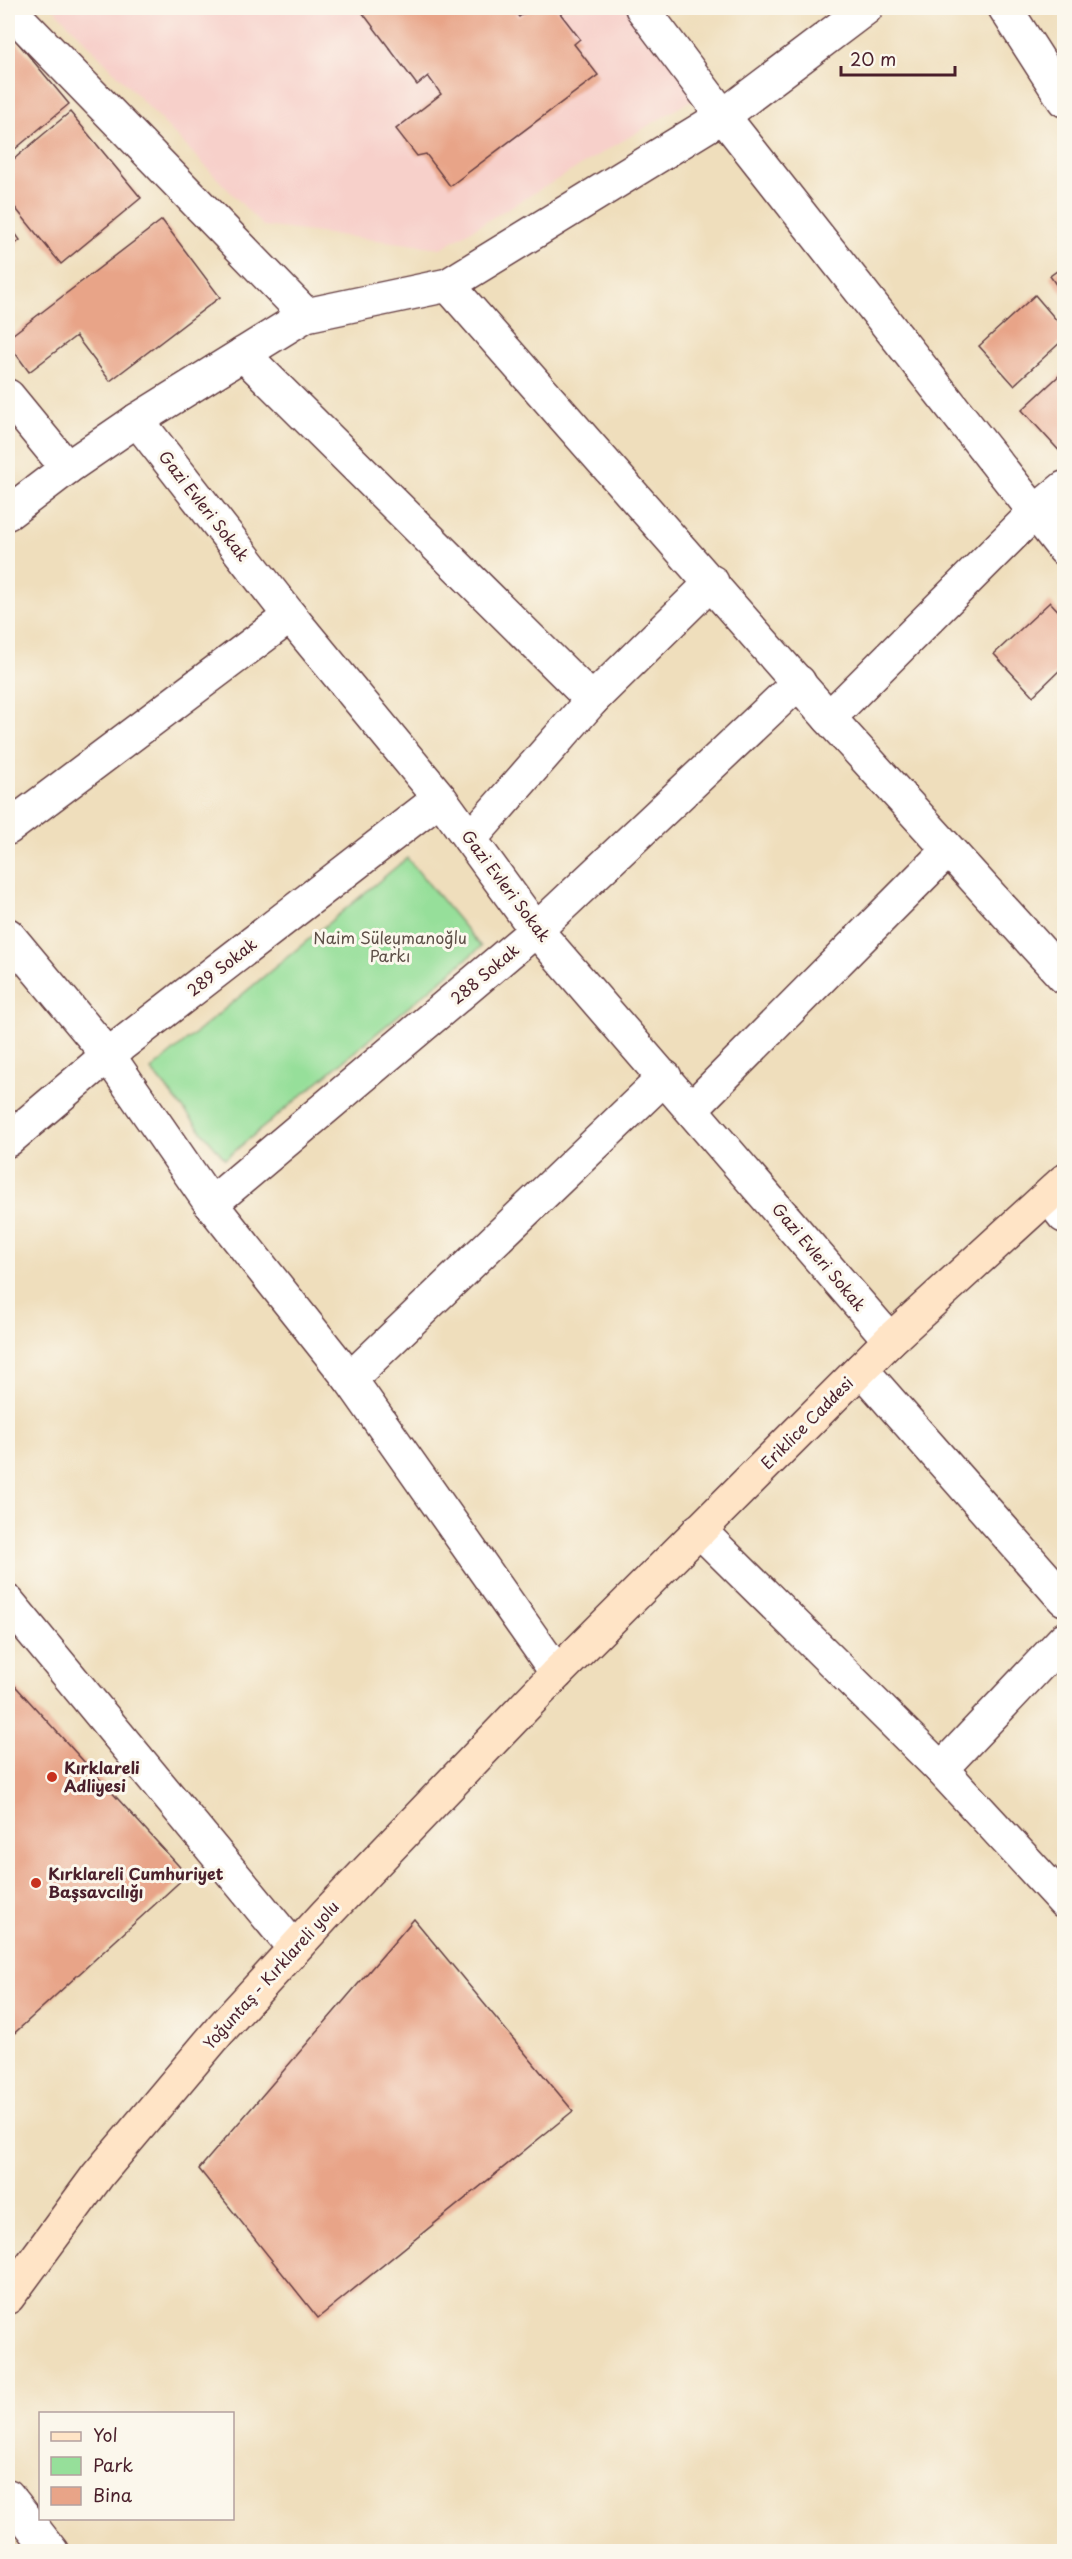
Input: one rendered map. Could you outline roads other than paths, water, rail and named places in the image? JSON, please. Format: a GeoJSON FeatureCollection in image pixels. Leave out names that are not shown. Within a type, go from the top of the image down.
{"type":"FeatureCollection","features":[{"type":"Feature","properties":{"kind":"street"},"geometry":{"type":"LineString","coordinates":[[8,8],[306,315]]}},
{"type":"Feature","properties":{"kind":"street"},"geometry":{"type":"LineString","coordinates":[[642,8],[723,116],[1065,549]]}},
{"type":"Feature","properties":{"kind":"street"},"geometry":{"type":"LineString","coordinates":[[8,513],[66,468],[136,420],[306,315],[448,285],[723,116],[866,8]]}},
{"type":"Feature","properties":{"kind":"street"},"geometry":{"type":"LineString","coordinates":[[1005,8],[1065,99]]}},
{"type":"Feature","properties":{"kind":"street"},"geometry":{"type":"LineString","coordinates":[[448,285],[829,718],[1065,976]]}},
{"type":"Feature","properties":{"kind":"street"},"geometry":{"type":"LineString","coordinates":[[243,354],[592,700]]}},
{"type":"Feature","properties":{"kind":"street"},"geometry":{"type":"LineString","coordinates":[[8,396],[66,468]]}},
{"type":"Feature","properties":{"kind":"street","name":"Gazi Evleri Sokak"},"geometry":{"type":"LineString","coordinates":[[136,420],[290,616],[440,798],[536,930],[890,1340]]}},
{"type":"Feature","properties":{"kind":"street"},"geometry":{"type":"LineString","coordinates":[[829,718],[1035,512],[1065,488]]}},
{"type":"Feature","properties":{"kind":"street"},"geometry":{"type":"LineString","coordinates":[[470,839],[592,700],[711,582]]}},
{"type":"Feature","properties":{"kind":"street"},"geometry":{"type":"LineString","coordinates":[[8,828],[290,616]]}},
{"type":"Feature","properties":{"kind":"street","name":"288 Sokak"},"geometry":{"type":"LineString","coordinates":[[211,1204],[536,930],[799,682]]}},
{"type":"Feature","properties":{"kind":"street","name":"289 Sokak"},"geometry":{"type":"LineString","coordinates":[[8,1140],[108,1055],[440,798]]}},
{"type":"Feature","properties":{"kind":"street"},"geometry":{"type":"LineString","coordinates":[[692,1108],[948,850]]}},
{"type":"Feature","properties":{"kind":"street"},"geometry":{"type":"LineString","coordinates":[[8,935],[108,1055],[211,1204],[351,1379],[557,1673]]}},
{"type":"Feature","properties":{"kind":"street"},"geometry":{"type":"LineString","coordinates":[[351,1379],[665,1077]]}},
{"type":"Feature","properties":{"kind":"street","name":"Eriklice Caddesi"},"geometry":{"type":"LineString","coordinates":[[557,1673],[890,1340],[1059,1198]]}},
{"type":"Feature","properties":{"kind":"street"},"geometry":{"type":"LineString","coordinates":[[861,1369],[1065,1599]]}},
{"type":"Feature","properties":{"kind":"street"},"geometry":{"type":"LineString","coordinates":[[699,1530],[941,1769],[1065,1902]]}},
{"type":"Feature","properties":{"kind":"street"},"geometry":{"type":"LineString","coordinates":[[8,1602],[294,1948]]}},
{"type":"Feature","properties":{"kind":"street"},"geometry":{"type":"LineString","coordinates":[[941,1769],[1065,1639]]}},
{"type":"Feature","properties":{"kind":"street","name":"Yoğuntaş - Kırklareli yolu"},"geometry":{"type":"LineString","coordinates":[[8,2297],[98,2175],[220,2030],[294,1948],[557,1673]]}},
{"type":"Feature","properties":{"kind":"street"},"geometry":{"type":"LineString","coordinates":[[8,2496],[52,2552]]}},
{"type":"Feature","properties":{"kind":"place","name":"Kırklareli Adliyesi"},"geometry":{"type":"Point","coordinates":[52,1777]}},
{"type":"Feature","properties":{"kind":"place","name":"Kırklareli Cumhuriyet Başsavcılığı"},"geometry":{"type":"Point","coordinates":[36,1883]}},
{"type":"Feature","properties":{"kind":"park label","name":"Naim Süleymanoğlu Parkı"},"geometry":{"type":"Point","coordinates":[390,947]}}]}
